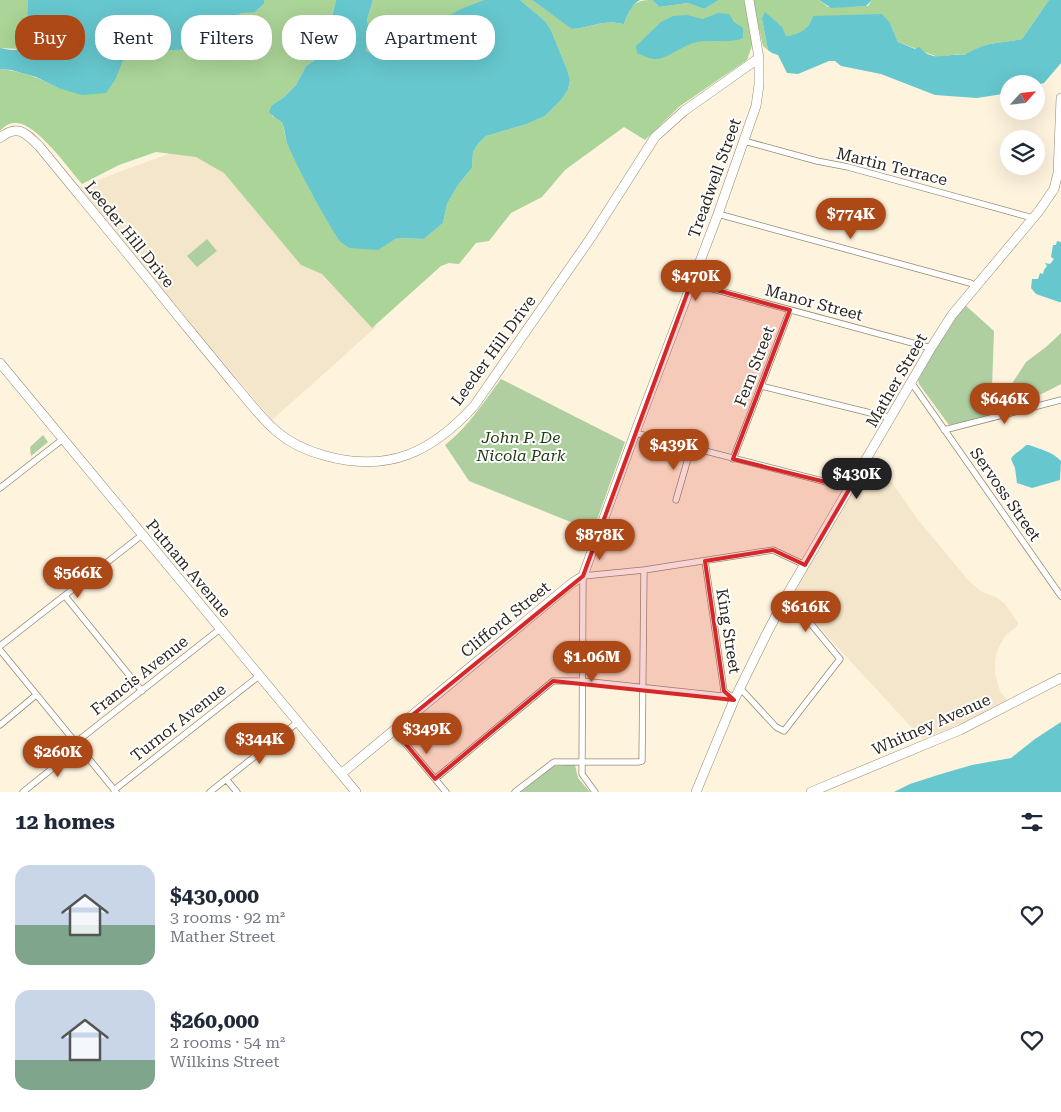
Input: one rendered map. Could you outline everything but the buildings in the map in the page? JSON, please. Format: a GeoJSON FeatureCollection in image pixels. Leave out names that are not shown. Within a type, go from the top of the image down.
{"type":"FeatureCollection","features":[{"type":"Feature","properties":{"kind":"street","name":"Treadwell Street"},"geometry":{"type":"LineString","coordinates":[[595,792],[582,774],[583,576],[718,214],[758,96],[759,58],[749,0]]}},
{"type":"Feature","properties":{"kind":"street","name":"Leeder Hill Drive"},"geometry":{"type":"LineString","coordinates":[[0,138],[11,130],[17,130],[39,146],[238,389],[277,431],[307,451],[343,461],[386,461],[412,453],[431,444],[464,417],[474,406],[592,236],[655,137],[684,111],[759,58]]}},
{"type":"Feature","properties":{"kind":"street","name":"Mather Street"},"geometry":{"type":"LineString","coordinates":[[696,792],[753,659],[787,595],[931,348],[952,315],[1050,196],[1057,181],[1061,98]]}},
{"type":"Feature","properties":{"kind":"street","name":"Martin Terrace"},"geometry":{"type":"LineString","coordinates":[[744,141],[848,167],[1033,218]]}},
{"type":"Feature","properties":{"kind":"street"},"geometry":{"type":"LineString","coordinates":[[718,214],[976,286]]}},
{"type":"Feature","properties":{"kind":"street","name":"Manor Street"},"geometry":{"type":"LineString","coordinates":[[691,283],[931,348]]}},
{"type":"Feature","properties":{"kind":"street","name":"Fern Street"},"geometry":{"type":"LineString","coordinates":[[733,459],[790,310]]}},
{"type":"Feature","properties":{"kind":"street","name":"Putnam Avenue"},"geometry":{"type":"LineString","coordinates":[[0,363],[356,792]]}},
{"type":"Feature","properties":{"kind":"street","name":"Servoss Street"},"geometry":{"type":"LineString","coordinates":[[911,382],[1061,596]]}},
{"type":"Feature","properties":{"kind":"street"},"geometry":{"type":"LineString","coordinates":[[761,386],[891,418]]}},
{"type":"Feature","properties":{"kind":"street"},"geometry":{"type":"LineString","coordinates":[[944,430],[1061,400]]}},
{"type":"Feature","properties":{"kind":"street"},"geometry":{"type":"LineString","coordinates":[[635,433],[850,488]]}},
{"type":"Feature","properties":{"kind":"street"},"geometry":{"type":"LineString","coordinates":[[0,488],[63,439]]}},
{"type":"Feature","properties":{"kind":"street"},"geometry":{"type":"LineString","coordinates":[[676,500],[691,448]]}},
{"type":"Feature","properties":{"kind":"street"},"geometry":{"type":"LineString","coordinates":[[115,791],[0,648],[142,535]]}},
{"type":"Feature","properties":{"kind":"street"},"geometry":{"type":"LineString","coordinates":[[583,576],[644,570],[773,550],[805,565]]}},
{"type":"Feature","properties":{"kind":"street","name":"King Street"},"geometry":{"type":"LineString","coordinates":[[705,561],[724,691],[734,700]]}},
{"type":"Feature","properties":{"kind":"street"},"geometry":{"type":"LineString","coordinates":[[515,792],[554,762],[642,761],[644,570]]}},
{"type":"Feature","properties":{"kind":"street","name":"Clifford Street"},"geometry":{"type":"LineString","coordinates":[[341,774],[557,595],[583,576]]}},
{"type":"Feature","properties":{"kind":"street"},"geometry":{"type":"LineString","coordinates":[[740,688],[776,727],[784,731],[840,659],[787,595]]}},
{"type":"Feature","properties":{"kind":"street"},"geometry":{"type":"LineString","coordinates":[[65,596],[142,691]]}},
{"type":"Feature","properties":{"kind":"street","name":"Francis Avenue"},"geometry":{"type":"LineString","coordinates":[[23,792],[142,691],[220,629]]}},
{"type":"Feature","properties":{"kind":"street","name":"Turnor Avenue"},"geometry":{"type":"LineString","coordinates":[[115,791],[259,676]]}},
{"type":"Feature","properties":{"kind":"street","name":"Whitney Avenue"},"geometry":{"type":"LineString","coordinates":[[811,792],[960,730],[1061,678]]}},
{"type":"Feature","properties":{"kind":"street"},"geometry":{"type":"LineString","coordinates":[[435,779],[550,684],[559,680],[722,696],[734,700]]}},
{"type":"Feature","properties":{"kind":"street"},"geometry":{"type":"LineString","coordinates":[[0,725],[36,694]]}},
{"type":"Feature","properties":{"kind":"street"},"geometry":{"type":"LineString","coordinates":[[210,792],[298,722]]}},
{"type":"Feature","properties":{"kind":"street"},"geometry":{"type":"LineString","coordinates":[[394,730],[446,792]]}},
{"type":"Feature","properties":{"kind":"street"},"geometry":{"type":"LineString","coordinates":[[226,779],[237,792]]}},
{"type":"Feature","properties":{"kind":"highlighted area"},"geometry":{"type":"Polygon","coordinates":[[[691,283],[790,310],[733,459],[850,488],[805,565],[773,550],[705,561],[724,691],[734,700],[553,681],[435,779],[394,730],[583,576],[691,283]]]}},
{"type":"Feature","properties":{"kind":"shaded area"},"geometry":{"type":"Polygon","coordinates":[[[206,140],[376,327],[272,420],[76,188],[206,140]]]}},
{"type":"Feature","properties":{"kind":"shaded area"},"geometry":{"type":"Polygon","coordinates":[[[873,456],[919,521],[969,581],[982,592],[996,597],[1005,604],[1018,623],[1005,636],[995,659],[995,674],[1000,691],[1007,700],[952,728],[922,739],[788,593],[873,456]]]}},
{"type":"Feature","properties":{"kind":"green space"},"geometry":{"type":"Polygon","coordinates":[[[0,0],[28,0],[28,15],[15,15],[15,49],[0,48],[0,0]]]}},
{"type":"Feature","properties":{"kind":"green space"},"geometry":{"type":"Polygon","coordinates":[[[264,0],[336,0],[332,15],[282,15],[282,60],[315,60],[306,66],[296,85],[284,97],[272,105],[272,116],[279,119],[283,125],[286,140],[311,192],[340,242],[349,248],[385,245],[397,238],[424,239],[443,223],[447,204],[458,185],[472,168],[473,152],[478,144],[486,136],[527,124],[545,116],[568,90],[570,80],[568,72],[551,30],[545,21],[520,0],[532,0],[573,29],[610,22],[624,24],[630,9],[640,1],[652,0],[659,7],[688,3],[704,9],[719,0],[744,0],[753,43],[747,60],[680,106],[645,140],[624,127],[565,170],[542,197],[511,213],[489,241],[476,243],[459,264],[449,263],[441,266],[372,328],[322,274],[301,265],[224,173],[196,157],[156,152],[119,165],[82,184],[52,148],[25,125],[12,123],[0,131],[0,69],[30,75],[58,88],[120,66],[123,60],[171,60],[171,50],[181,49],[181,60],[272,60],[272,15],[236,15],[241,12],[255,12],[264,4],[264,0]]]}},
{"type":"Feature","properties":{"kind":"green space"},"geometry":{"type":"Polygon","coordinates":[[[373,0],[484,0],[453,15],[368,15],[373,0]]]}},
{"type":"Feature","properties":{"kind":"green space"},"geometry":{"type":"Polygon","coordinates":[[[752,0],[819,0],[828,7],[868,6],[872,0],[1049,0],[1022,39],[980,47],[966,55],[958,54],[938,57],[898,42],[890,23],[813,16],[809,25],[803,31],[786,36],[762,19],[768,50],[763,46],[752,0]]]}},
{"type":"Feature","properties":{"kind":"green space"},"geometry":{"type":"Polygon","coordinates":[[[207,239],[217,251],[197,267],[187,256],[207,239]]]}},
{"type":"Feature","properties":{"kind":"green space"},"geometry":{"type":"Polygon","coordinates":[[[964,304],[994,331],[991,416],[949,425],[918,380],[944,333],[964,304]]]}},
{"type":"Feature","properties":{"kind":"green space"},"geometry":{"type":"Polygon","coordinates":[[[1061,333],[1061,384],[1031,398],[1013,396],[1010,389],[1026,362],[1061,333]]]}},
{"type":"Feature","properties":{"kind":"green space","name":"John P. De Nicola Park"},"geometry":{"type":"Polygon","coordinates":[[[501,379],[625,442],[593,531],[469,481],[445,445],[468,423],[501,379]]]}},
{"type":"Feature","properties":{"kind":"green space"},"geometry":{"type":"Polygon","coordinates":[[[43,435],[48,442],[31,456],[30,447],[43,435]]]}},
{"type":"Feature","properties":{"kind":"green space"},"geometry":{"type":"Polygon","coordinates":[[[575,765],[578,778],[590,792],[521,792],[553,766],[575,765]]]}},
{"type":"Feature","properties":{"kind":"water"},"geometry":{"type":"Polygon","coordinates":[[[28,0],[264,0],[264,4],[255,12],[237,15],[181,15],[181,50],[178,50],[171,50],[171,15],[95,15],[95,60],[123,60],[115,80],[106,93],[82,95],[58,88],[36,77],[0,69],[0,48],[15,50],[15,60],[85,60],[85,15],[27,15],[28,0]]]}},
{"type":"Feature","properties":{"kind":"water"},"geometry":{"type":"Polygon","coordinates":[[[336,0],[373,0],[368,15],[366,15],[366,60],[495,60],[495,15],[450,15],[484,0],[520,0],[545,21],[551,30],[568,72],[570,80],[568,90],[545,116],[527,124],[486,136],[478,144],[473,152],[472,168],[458,185],[447,204],[443,223],[424,239],[397,238],[378,250],[349,248],[340,242],[318,206],[287,143],[283,125],[269,112],[272,105],[284,97],[296,85],[306,66],[315,60],[356,60],[356,15],[332,15],[336,0]]]}},
{"type":"Feature","properties":{"kind":"water"},"geometry":{"type":"Polygon","coordinates":[[[532,0],[640,0],[632,7],[624,24],[610,22],[572,29],[532,0]]]}},
{"type":"Feature","properties":{"kind":"water"},"geometry":{"type":"Polygon","coordinates":[[[652,0],[719,0],[704,9],[688,3],[659,7],[652,0]]]}},
{"type":"Feature","properties":{"kind":"water"},"geometry":{"type":"Polygon","coordinates":[[[819,0],[872,0],[866,6],[831,8],[819,0]]]}},
{"type":"Feature","properties":{"kind":"water"},"geometry":{"type":"Polygon","coordinates":[[[1049,0],[1061,0],[1061,63],[1045,82],[1045,75],[1000,75],[1000,94],[977,98],[935,95],[881,74],[841,66],[835,61],[829,61],[798,74],[787,73],[778,55],[768,50],[762,19],[765,12],[782,27],[786,36],[803,30],[809,25],[813,16],[882,14],[890,23],[898,42],[915,49],[919,47],[930,55],[935,56],[965,55],[986,45],[1022,39],[1049,0]]]}},
{"type":"Feature","properties":{"kind":"water"},"geometry":{"type":"Polygon","coordinates":[[[718,13],[729,14],[734,22],[743,28],[743,38],[733,41],[697,42],[655,59],[637,53],[636,46],[661,22],[673,16],[687,15],[703,19],[718,13]]]}},
{"type":"Feature","properties":{"kind":"water"},"geometry":{"type":"Polygon","coordinates":[[[1057,241],[1061,242],[1061,302],[1036,294],[1031,288],[1032,279],[1038,279],[1040,273],[1043,274],[1047,266],[1045,263],[1050,264],[1054,259],[1051,257],[1053,245],[1056,245],[1057,241]]]}},
{"type":"Feature","properties":{"kind":"water"},"geometry":{"type":"Polygon","coordinates":[[[1026,445],[1046,451],[1061,461],[1060,480],[1032,488],[1017,483],[1015,468],[1011,459],[1026,445]]]}},
{"type":"Feature","properties":{"kind":"water"},"geometry":{"type":"Polygon","coordinates":[[[1061,722],[1061,792],[894,792],[910,784],[941,774],[972,765],[1011,758],[1061,722]]]}}]}
